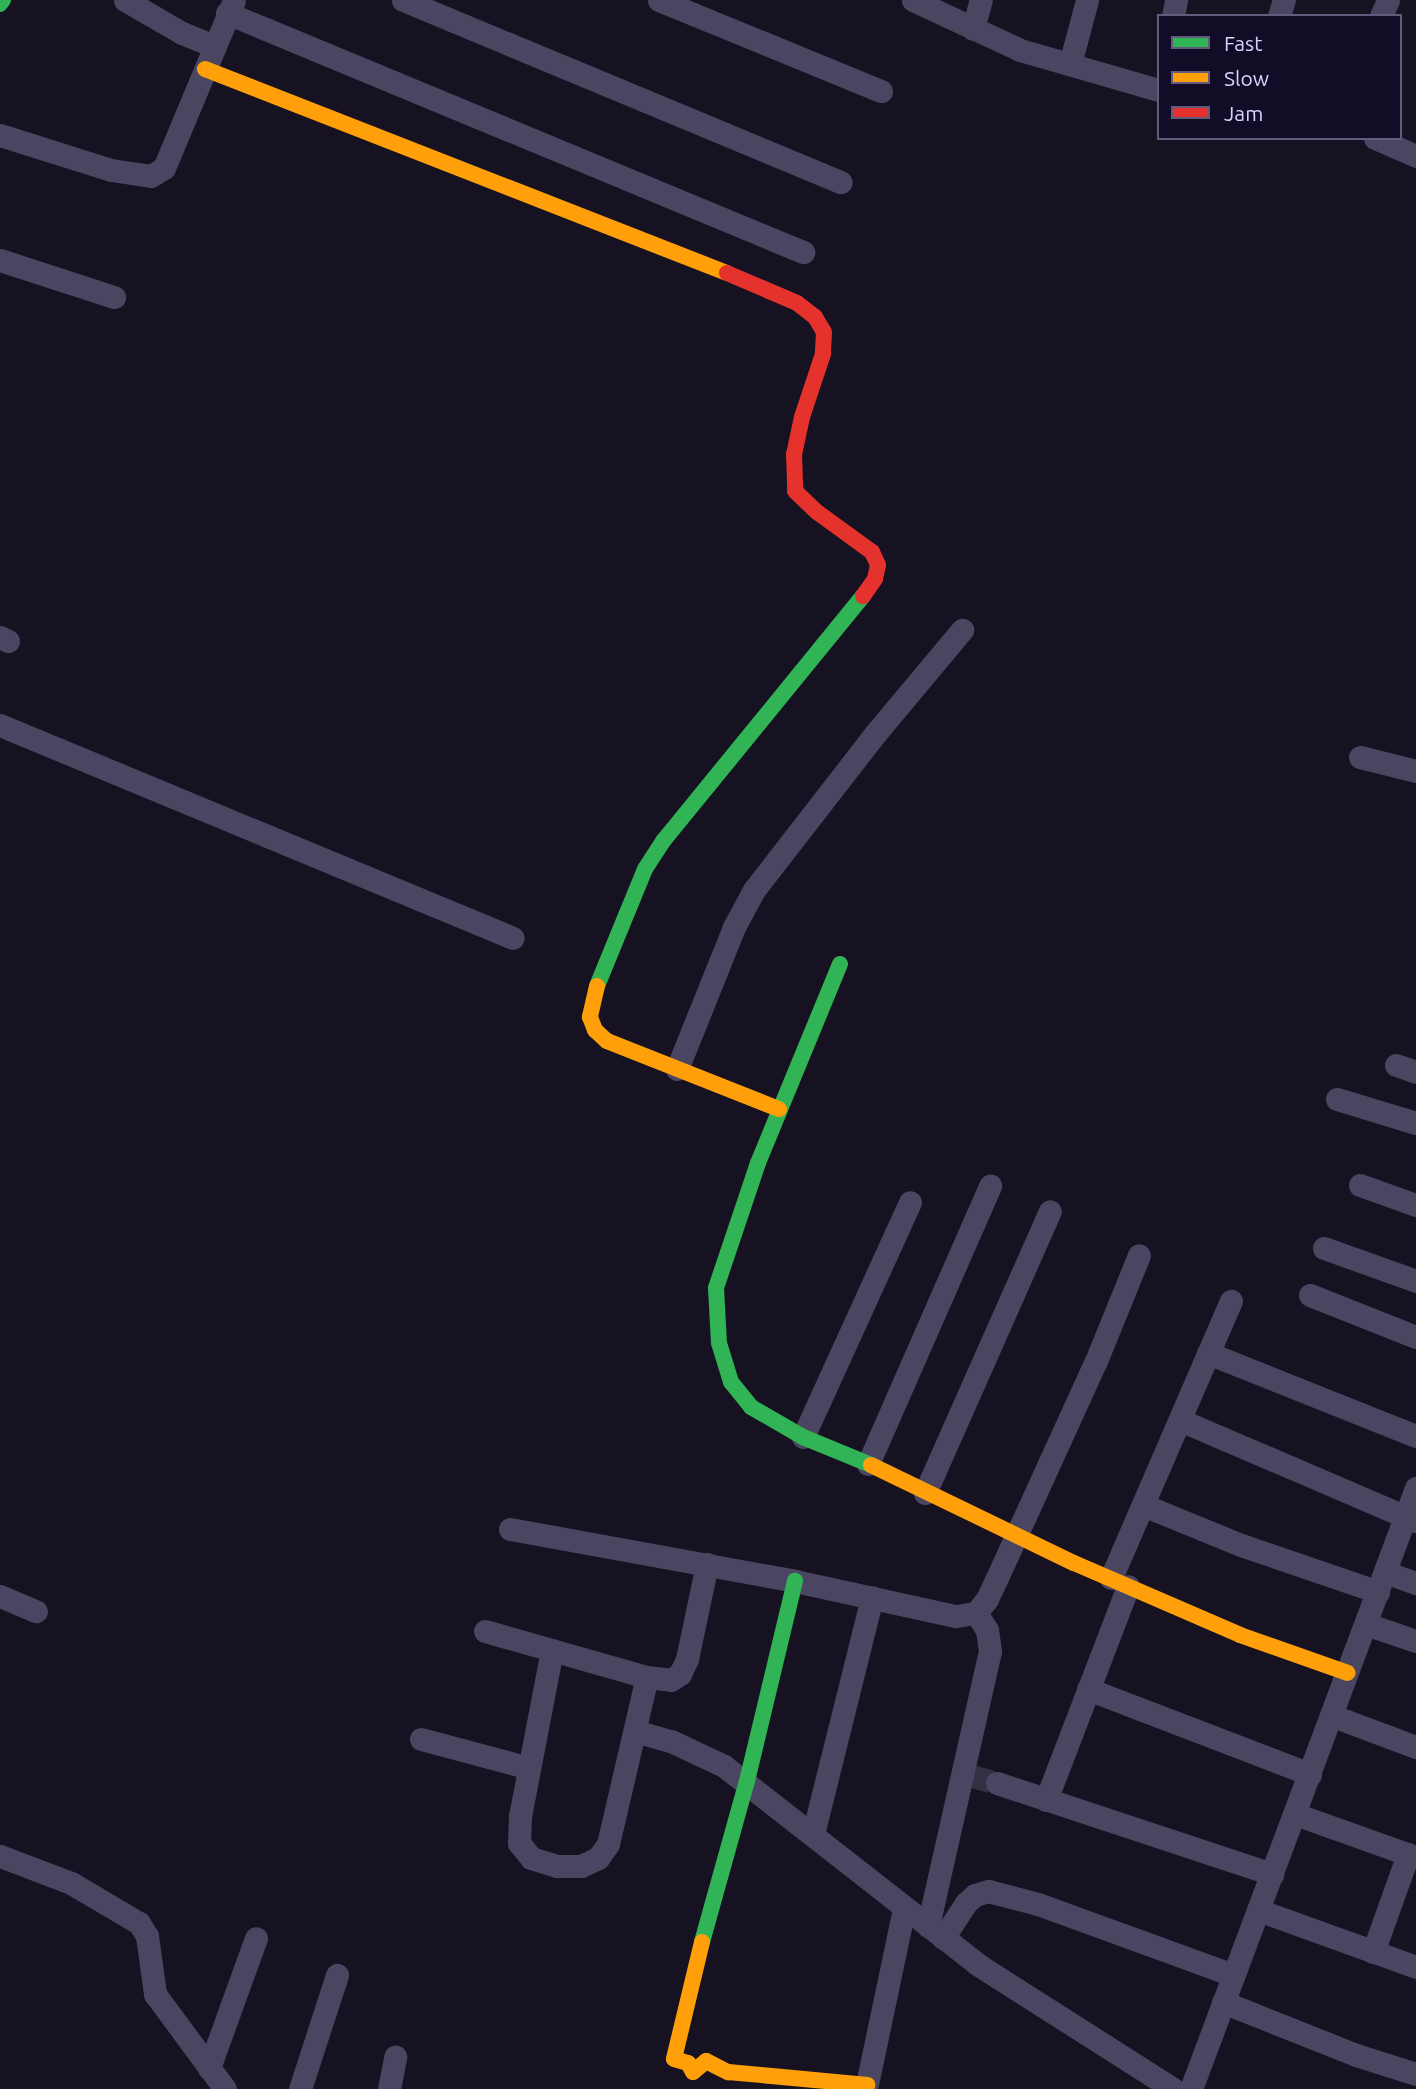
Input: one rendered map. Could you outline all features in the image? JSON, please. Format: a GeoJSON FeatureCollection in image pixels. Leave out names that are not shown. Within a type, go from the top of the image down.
{"type":"FeatureCollection","features":[{"type":"Feature","properties":{"kind":"street"},"geometry":{"type":"LineString","coordinates":[[125,0],[182,33],[214,46]]}},
{"type":"Feature","properties":{"kind":"street"},"geometry":{"type":"LineString","coordinates":[[403,0],[841,182]]}},
{"type":"Feature","properties":{"kind":"street"},"geometry":{"type":"LineString","coordinates":[[659,0],[881,91]]}},
{"type":"Feature","properties":{"kind":"street"},"geometry":{"type":"LineString","coordinates":[[912,0],[1020,50],[1157,84]]}},
{"type":"Feature","properties":{"kind":"street"},"geometry":{"type":"LineString","coordinates":[[973,29],[981,0]]}},
{"type":"Feature","properties":{"kind":"street"},"geometry":{"type":"LineString","coordinates":[[1070,64],[1087,0]]}},
{"type":"Feature","properties":{"kind":"street"},"geometry":{"type":"LineString","coordinates":[[0,135],[111,170],[151,176],[164,168],[231,6],[803,252]]}},
{"type":"Feature","properties":{"kind":"street"},"geometry":{"type":"LineString","coordinates":[[205,69],[759,286],[797,303],[815,317],[824,332],[823,354],[802,417],[794,454],[795,491],[817,512],[873,552],[878,565],[876,579],[856,608],[664,840],[631,898],[595,992],[590,1017],[594,1030],[607,1041],[779,1109]]}},
{"type":"Feature","properties":{"kind":"street"},"geometry":{"type":"LineString","coordinates":[[1380,140],[1416,156]]}},
{"type":"Feature","properties":{"kind":"street"},"geometry":{"type":"LineString","coordinates":[[0,260],[114,297]]}},
{"type":"Feature","properties":{"kind":"street"},"geometry":{"type":"LineString","coordinates":[[677,1069],[734,928],[754,890],[875,734],[962,630]]}},
{"type":"Feature","properties":{"kind":"street"},"geometry":{"type":"LineString","coordinates":[[0,725],[513,938]]}},
{"type":"Feature","properties":{"kind":"street"},"geometry":{"type":"LineString","coordinates":[[1360,757],[1416,771]]}},
{"type":"Feature","properties":{"kind":"street"},"geometry":{"type":"LineString","coordinates":[[840,964],[779,1109],[716,1288],[719,1343],[731,1382],[751,1407],[803,1437],[868,1464],[925,1493],[1240,1635],[1348,1673]]}},
{"type":"Feature","properties":{"kind":"street"},"geometry":{"type":"LineString","coordinates":[[1337,1099],[1416,1123]]}},
{"type":"Feature","properties":{"kind":"street"},"geometry":{"type":"LineString","coordinates":[[1360,1185],[1416,1205]]}},
{"type":"Feature","properties":{"kind":"street"},"geometry":{"type":"LineString","coordinates":[[868,1464],[990,1186]]}},
{"type":"Feature","properties":{"kind":"street"},"geometry":{"type":"LineString","coordinates":[[803,1437],[910,1202]]}},
{"type":"Feature","properties":{"kind":"street"},"geometry":{"type":"LineString","coordinates":[[925,1493],[1050,1211]]}},
{"type":"Feature","properties":{"kind":"street"},"geometry":{"type":"LineString","coordinates":[[1324,1248],[1416,1281]]}},
{"type":"Feature","properties":{"kind":"street"},"geometry":{"type":"LineString","coordinates":[[510,1529],[795,1580],[956,1616],[976,1612],[987,1599],[1096,1361],[1139,1255]]}},
{"type":"Feature","properties":{"kind":"street"},"geometry":{"type":"LineString","coordinates":[[1310,1295],[1416,1337]]}},
{"type":"Feature","properties":{"kind":"street"},"geometry":{"type":"LineString","coordinates":[[1046,1800],[1088,1689],[1143,1505],[1231,1301]]}},
{"type":"Feature","properties":{"kind":"street"},"geometry":{"type":"LineString","coordinates":[[1208,1353],[1416,1436]]}},
{"type":"Feature","properties":{"kind":"street"},"geometry":{"type":"LineString","coordinates":[[1180,1420],[1411,1519]]}},
{"type":"Feature","properties":{"kind":"street"},"geometry":{"type":"LineString","coordinates":[[1191,2089],[1382,1582],[1411,1519],[1416,1488]]}},
{"type":"Feature","properties":{"kind":"street"},"geometry":{"type":"LineString","coordinates":[[1143,1505],[1241,1545],[1382,1582],[1416,1583]]}},
{"type":"Feature","properties":{"kind":"street"},"geometry":{"type":"LineString","coordinates":[[485,1631],[647,1677],[671,1679],[680,1674],[687,1660],[707,1563]]}},
{"type":"Feature","properties":{"kind":"street"},"geometry":{"type":"LineString","coordinates":[[795,1580],[747,1782],[686,1998],[674,2059],[688,2063],[693,2072],[706,2061],[728,2072],[866,2087],[904,1908]]}},
{"type":"Feature","properties":{"kind":"street"},"geometry":{"type":"LineString","coordinates":[[0,1596],[36,1611]]}},
{"type":"Feature","properties":{"kind":"street"},"geometry":{"type":"LineString","coordinates":[[813,1834],[872,1597]]}},
{"type":"Feature","properties":{"kind":"street"},"geometry":{"type":"LineString","coordinates":[[935,1932],[990,1651],[987,1630],[976,1612]]}},
{"type":"Feature","properties":{"kind":"street"},"geometry":{"type":"LineString","coordinates":[[1366,1624],[1416,1641]]}},
{"type":"Feature","properties":{"kind":"street"},"geometry":{"type":"LineString","coordinates":[[552,1650],[520,1816],[519,1843],[531,1858],[556,1866],[581,1866],[598,1858],[608,1844],[647,1677]]}},
{"type":"Feature","properties":{"kind":"street"},"geometry":{"type":"LineString","coordinates":[[1088,1689],[1310,1774]]}},
{"type":"Feature","properties":{"kind":"street"},"geometry":{"type":"LineString","coordinates":[[1333,1716],[1416,1747]]}},
{"type":"Feature","properties":{"kind":"street"},"geometry":{"type":"LineString","coordinates":[[635,1731],[696,1752],[747,1782],[935,1932],[1010,1986],[1172,2089]]}},
{"type":"Feature","properties":{"kind":"street"},"geometry":{"type":"LineString","coordinates":[[421,1740],[529,1769]]}},
{"type":"Feature","properties":{"kind":"street"},"geometry":{"type":"LineString","coordinates":[[997,1783],[1272,1874]]}},
{"type":"Feature","properties":{"kind":"street"},"geometry":{"type":"LineString","coordinates":[[1295,1814],[1412,1856],[1373,1952]]}},
{"type":"Feature","properties":{"kind":"street"},"geometry":{"type":"LineString","coordinates":[[0,1856],[71,1883],[139,1923],[147,1936],[155,1994],[225,2089]]}},
{"type":"Feature","properties":{"kind":"street"},"geometry":{"type":"LineString","coordinates":[[935,1932],[975,1895],[988,1891],[1038,1905],[1233,1975]]}},
{"type":"Feature","properties":{"kind":"street"},"geometry":{"type":"LineString","coordinates":[[1258,1910],[1416,1968]]}},
{"type":"Feature","properties":{"kind":"street"},"geometry":{"type":"LineString","coordinates":[[209,2068],[256,1938]]}},
{"type":"Feature","properties":{"kind":"street"},"geometry":{"type":"LineString","coordinates":[[300,2089],[337,1975]]}},
{"type":"Feature","properties":{"kind":"street"},"geometry":{"type":"LineString","coordinates":[[1223,2002],[1356,2055],[1416,2074]]}},
{"type":"Feature","properties":{"kind":"street"},"geometry":{"type":"LineString","coordinates":[[389,2089],[395,2057]]}},
{"type":"Feature","properties":{"kind":"tunnel"},"geometry":{"type":"LineString","coordinates":[[969,1775],[997,1783]]}},
{"type":"Feature","properties":{"kind":"traffic: fast"},"geometry":{"type":"LineString","coordinates":[[0,4],[3,0]]}},
{"type":"Feature","properties":{"kind":"traffic: fast"},"geometry":{"type":"LineString","coordinates":[[597,986],[645,869],[664,840],[863,596]]}},
{"type":"Feature","properties":{"kind":"traffic: fast"},"geometry":{"type":"LineString","coordinates":[[840,964],[758,1163],[716,1288],[719,1343],[731,1382],[751,1407],[803,1437],[871,1465]]}},
{"type":"Feature","properties":{"kind":"traffic: fast"},"geometry":{"type":"LineString","coordinates":[[702,1942],[747,1781],[795,1581]]}},
{"type":"Feature","properties":{"kind":"traffic: slow"},"geometry":{"type":"LineString","coordinates":[[205,69],[727,273]]}},
{"type":"Feature","properties":{"kind":"traffic: slow"},"geometry":{"type":"LineString","coordinates":[[597,986],[590,1017],[595,1030],[607,1041],[779,1109]]}},
{"type":"Feature","properties":{"kind":"traffic: slow"},"geometry":{"type":"LineString","coordinates":[[871,1465],[1074,1563],[1240,1635],[1348,1673]]}},
{"type":"Feature","properties":{"kind":"traffic: slow"},"geometry":{"type":"LineString","coordinates":[[702,1942],[674,2059],[688,2063],[693,2072],[706,2061],[728,2072],[867,2085]]}},
{"type":"Feature","properties":{"kind":"traffic: jam"},"geometry":{"type":"LineString","coordinates":[[727,273],[797,303],[815,317],[824,332],[823,354],[802,417],[794,454],[795,491],[817,512],[872,552],[878,565],[875,579],[863,596]]}}]}
